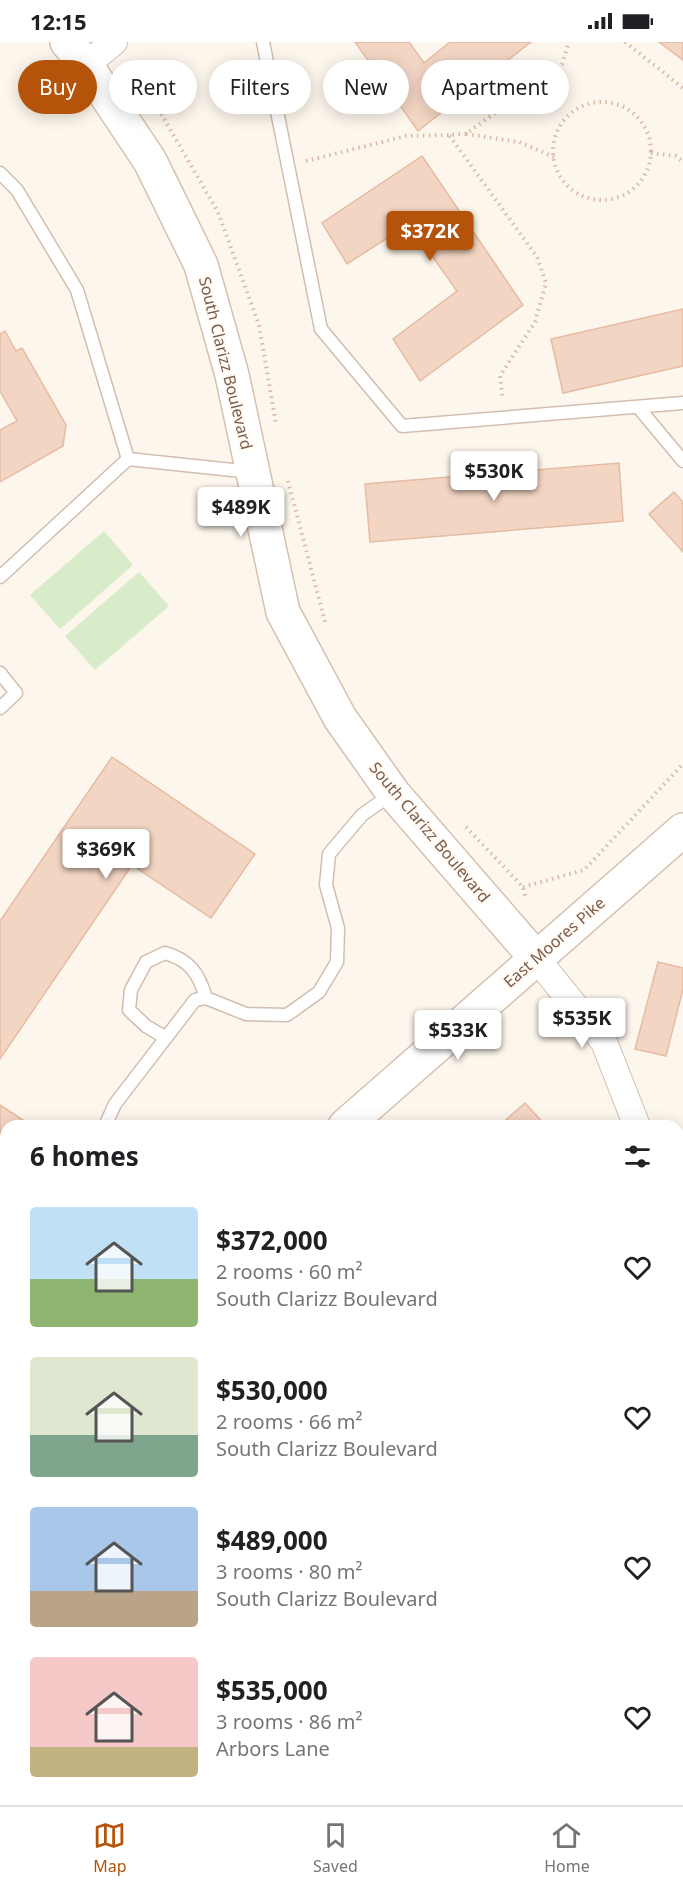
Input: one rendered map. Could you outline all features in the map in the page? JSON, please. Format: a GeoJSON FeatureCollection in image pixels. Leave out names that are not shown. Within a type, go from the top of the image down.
{"type":"FeatureCollection","features":[{"type":"Feature","properties":{"kind":"street"},"geometry":{"type":"LineString","coordinates":[[76,53],[122,51]]}},
{"type":"Feature","properties":{"kind":"street","name":"South Clarizz Boulevard"},"geometry":{"type":"LineString","coordinates":[[76,53],[150,161],[201,265],[232,375],[283,612],[340,718],[393,793],[536,958]]}},
{"type":"Feature","properties":{"kind":"street","name":"East Moores Pike"},"geometry":{"type":"LineString","coordinates":[[352,1120],[683,830]]}},
{"type":"Feature","properties":{"kind":"street"},"geometry":{"type":"LineString","coordinates":[[536,958],[604,1042],[635,1120]]}},
{"type":"Feature","properties":{"kind":"lane"},"geometry":{"type":"LineString","coordinates":[[263,42],[321,329],[402,426],[683,403]]}},
{"type":"Feature","properties":{"kind":"lane"},"geometry":{"type":"LineString","coordinates":[[0,173],[17,190],[77,290],[128,459]]}},
{"type":"Feature","properties":{"kind":"lane"},"geometry":{"type":"LineString","coordinates":[[638,407],[683,461]]}},
{"type":"Feature","properties":{"kind":"lane"},"geometry":{"type":"LineString","coordinates":[[0,577],[128,459],[252,472]]}},
{"type":"Feature","properties":{"kind":"lane"},"geometry":{"type":"LineString","coordinates":[[0,673],[16,693],[0,708]]}},
{"type":"Feature","properties":{"kind":"lane"},"geometry":{"type":"LineString","coordinates":[[108,1120],[115,1104],[195,1000],[206,998],[246,1014],[287,1015],[319,992],[337,962],[338,928],[326,885],[329,854],[362,815],[393,793]]}},
{"type":"Feature","properties":{"kind":"lane"},"geometry":{"type":"LineString","coordinates":[[166,1038],[146,1026],[129,1010],[131,990],[146,962],[165,953],[183,958],[200,976],[206,998]]}},
{"type":"Feature","properties":{"kind":"path"},"geometry":{"type":"LineString","coordinates":[[466,134],[562,64],[569,42]]}},
{"type":"Feature","properties":{"kind":"path"},"geometry":{"type":"LineString","coordinates":[[625,42],[683,88]]}},
{"type":"Feature","properties":{"kind":"path"},"geometry":{"type":"LineString","coordinates":[[122,51],[218,212],[259,325],[276,427]]}},
{"type":"Feature","properties":{"kind":"path"},"geometry":{"type":"LineString","coordinates":[[594,102],[609,102],[624,107],[637,116],[646,128],[651,153],[645,176],[634,188],[620,197],[603,200],[587,198],[572,190],[561,178],[553,146],[558,130],[567,117],[579,107],[594,102]]}},
{"type":"Feature","properties":{"kind":"path"},"geometry":{"type":"LineString","coordinates":[[288,165],[406,136],[466,134],[519,142],[554,157]]}},
{"type":"Feature","properties":{"kind":"path"},"geometry":{"type":"LineString","coordinates":[[449,135],[537,258],[546,283],[535,322],[500,376],[505,417]]}},
{"type":"Feature","properties":{"kind":"path"},"geometry":{"type":"LineString","coordinates":[[651,153],[676,156],[683,162]]}},
{"type":"Feature","properties":{"kind":"path"},"geometry":{"type":"LineString","coordinates":[[285,471],[324,621],[330,631]]}},
{"type":"Feature","properties":{"kind":"path"},"geometry":{"type":"LineString","coordinates":[[458,819],[523,887],[584,870],[683,764]]}},
{"type":"Feature","properties":{"kind":"green space"},"geometry":{"type":"Polygon","coordinates":[[[104,531],[133,565],[60,629],[30,595],[104,531]]]}},
{"type":"Feature","properties":{"kind":"green space"},"geometry":{"type":"Polygon","coordinates":[[[139,572],[169,606],[95,670],[65,636],[139,572]]]}},
{"type":"Feature","properties":{"kind":"building"},"geometry":{"type":"Polygon","coordinates":[[[355,42],[409,42],[422,60],[421,114],[440,114],[418,131],[406,114],[409,114],[409,60],[368,60],[355,42]]]}},
{"type":"Feature","properties":{"kind":"building"},"geometry":{"type":"Polygon","coordinates":[[[450,42],[531,42],[508,60],[428,60],[450,42]]]}},
{"type":"Feature","properties":{"kind":"building"},"geometry":{"type":"Polygon","coordinates":[[[659,42],[683,42],[683,60],[659,42]]]}},
{"type":"Feature","properties":{"kind":"building"},"geometry":{"type":"Polygon","coordinates":[[[422,156],[523,305],[420,381],[393,339],[457,291],[409,224],[347,264],[322,223],[422,156]]]}},
{"type":"Feature","properties":{"kind":"building"},"geometry":{"type":"Polygon","coordinates":[[[683,309],[683,366],[563,393],[551,339],[683,309]]]}},
{"type":"Feature","properties":{"kind":"building"},"geometry":{"type":"Polygon","coordinates":[[[5,331],[16,351],[22,348],[66,425],[63,446],[0,482],[0,430],[17,421],[0,391],[0,334],[5,331]]]}},
{"type":"Feature","properties":{"kind":"building"},"geometry":{"type":"Polygon","coordinates":[[[619,463],[623,521],[370,542],[365,484],[619,463]]]}},
{"type":"Feature","properties":{"kind":"building"},"geometry":{"type":"Polygon","coordinates":[[[674,492],[683,502],[683,552],[649,514],[674,492]]]}},
{"type":"Feature","properties":{"kind":"building"},"geometry":{"type":"Polygon","coordinates":[[[112,757],[255,854],[211,918],[132,865],[0,1059],[0,921],[112,757]]]}},
{"type":"Feature","properties":{"kind":"building"},"geometry":{"type":"Polygon","coordinates":[[[658,962],[683,968],[683,989],[666,1056],[635,1049],[658,962]]]}},
{"type":"Feature","properties":{"kind":"building"},"geometry":{"type":"Polygon","coordinates":[[[525,1103],[541,1120],[506,1120],[525,1103]]]}},
{"type":"Feature","properties":{"kind":"building"},"geometry":{"type":"Polygon","coordinates":[[[0,1105],[23,1120],[0,1120],[0,1105]]]}}]}
